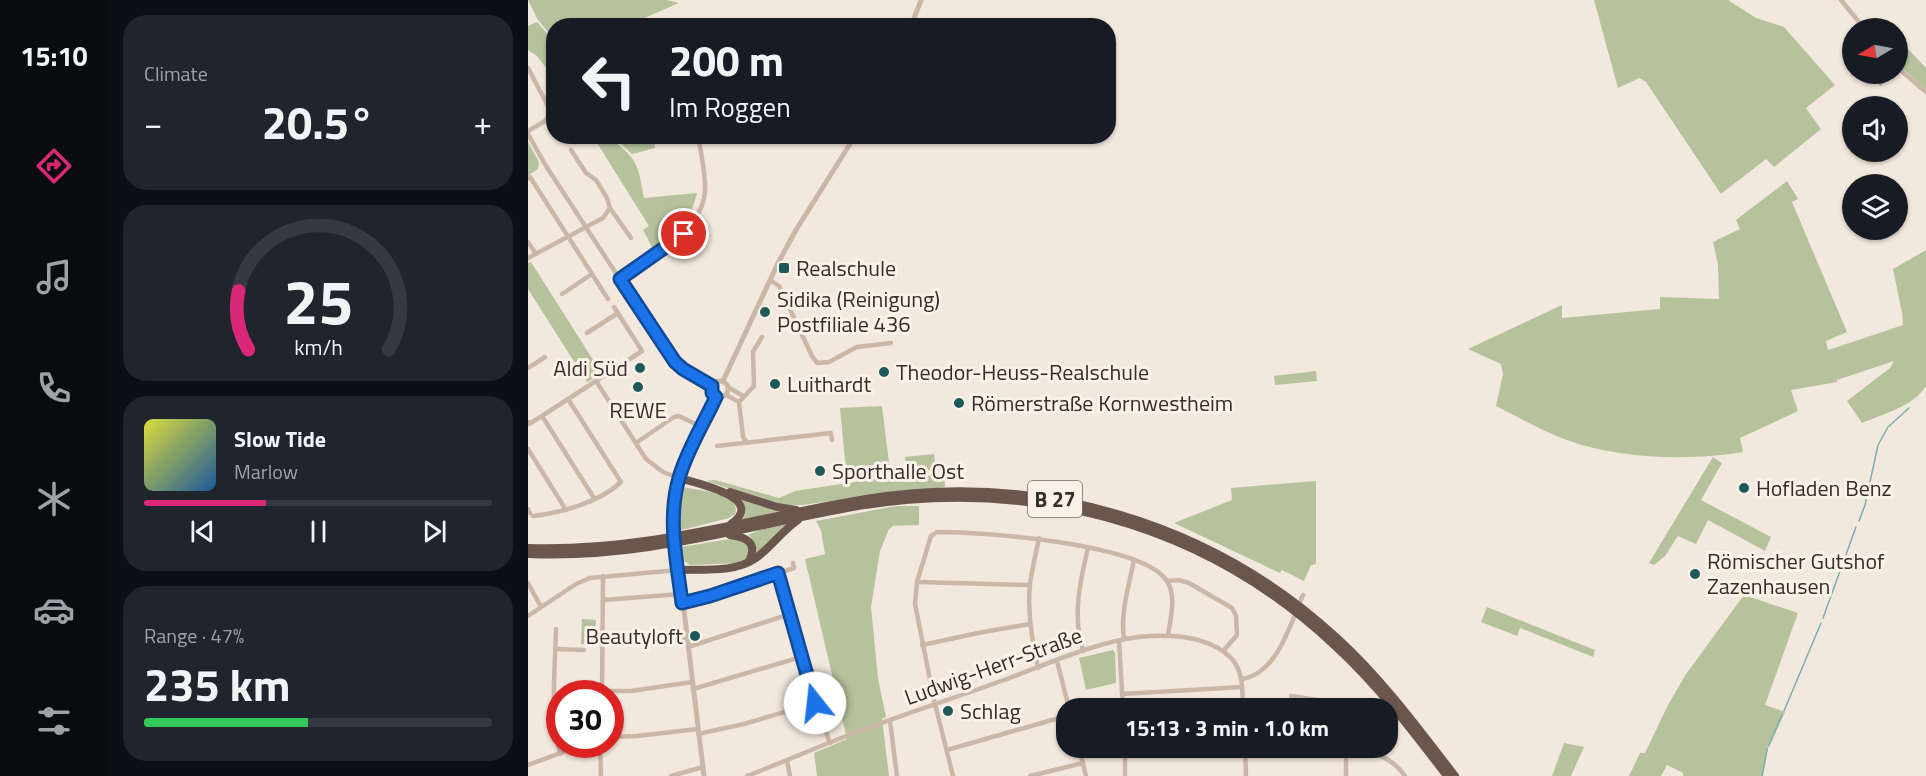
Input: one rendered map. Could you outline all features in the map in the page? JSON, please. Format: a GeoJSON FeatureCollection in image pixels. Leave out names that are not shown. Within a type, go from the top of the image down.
{"type":"FeatureCollection","features":[{"type":"Feature","properties":{"kind":"highway","name":"B 27"},"geometry":{"type":"LineString","coordinates":[[679,478],[801,514]]}},
{"type":"Feature","properties":{"kind":"highway","name":"B 27"},"geometry":{"type":"LineString","coordinates":[[528,548],[565,549],[613,546],[725,531],[738,519],[741,506],[733,497],[719,490]]}},
{"type":"Feature","properties":{"kind":"highway","name":"B 27"},"geometry":{"type":"LineString","coordinates":[[528,554],[614,553],[662,546],[869,498],[929,491],[999,492],[1074,502],[1110,511],[1182,536],[1248,570],[1350,651],[1389,692],[1455,776]]}},
{"type":"Feature","properties":{"kind":"highway","name":"B 27"},"geometry":{"type":"LineString","coordinates":[[678,570],[725,568],[748,562],[757,557],[801,514]]}},
{"type":"Feature","properties":{"kind":"highway"},"geometry":{"type":"LineString","coordinates":[[725,531],[750,541],[753,550],[748,562]]}},
{"type":"Feature","properties":{"kind":"highway","name":"B 27"},"geometry":{"type":"LineString","coordinates":[[1305,615],[1362,672],[1447,776]]}},
{"type":"Feature","properties":{"kind":"street"},"geometry":{"type":"LineString","coordinates":[[914,18],[921,0]]}},
{"type":"Feature","properties":{"kind":"street"},"geometry":{"type":"LineString","coordinates":[[1841,0],[1856,18]]}},
{"type":"Feature","properties":{"kind":"street"},"geometry":{"type":"LineString","coordinates":[[528,68],[546,104]]}},
{"type":"Feature","properties":{"kind":"street"},"geometry":{"type":"LineString","coordinates":[[1908,77],[1926,92]]}},
{"type":"Feature","properties":{"kind":"street"},"geometry":{"type":"LineString","coordinates":[[546,119],[528,133],[586,228],[675,362],[712,386]]}},
{"type":"Feature","properties":{"kind":"street"},"geometry":{"type":"LineString","coordinates":[[620,279],[684,234],[695,221],[705,192],[699,144]]}},
{"type":"Feature","properties":{"kind":"street"},"geometry":{"type":"LineString","coordinates":[[723,381],[796,230],[850,144]]}},
{"type":"Feature","properties":{"kind":"street"},"geometry":{"type":"LineString","coordinates":[[571,150],[586,173],[596,180],[608,198],[610,208],[631,238]]}},
{"type":"Feature","properties":{"kind":"street"},"geometry":{"type":"LineString","coordinates":[[529,177],[608,299]]}},
{"type":"Feature","properties":{"kind":"street"},"geometry":{"type":"LineString","coordinates":[[528,258],[603,218],[610,208]]}},
{"type":"Feature","properties":{"kind":"street"},"geometry":{"type":"LineString","coordinates":[[528,242],[536,254]]}},
{"type":"Feature","properties":{"kind":"street"},"geometry":{"type":"LineString","coordinates":[[562,294],[592,274]]}},
{"type":"Feature","properties":{"kind":"street"},"geometry":{"type":"LineString","coordinates":[[770,280],[779,286],[817,363],[828,362],[857,347],[891,343]]}},
{"type":"Feature","properties":{"kind":"street"},"geometry":{"type":"LineString","coordinates":[[528,423],[642,351],[614,307]]}},
{"type":"Feature","properties":{"kind":"street"},"geometry":{"type":"LineString","coordinates":[[587,333],[618,314]]}},
{"type":"Feature","properties":{"kind":"street"},"geometry":{"type":"LineString","coordinates":[[747,443],[743,437],[739,402],[754,386],[753,351],[762,337]]}},
{"type":"Feature","properties":{"kind":"street"},"geometry":{"type":"LineString","coordinates":[[528,368],[545,357]]}},
{"type":"Feature","properties":{"kind":"street"},"geometry":{"type":"LineString","coordinates":[[596,381],[651,464],[679,478]]}},
{"type":"Feature","properties":{"kind":"street"},"geometry":{"type":"LineString","coordinates":[[716,397],[712,393],[712,386],[717,381],[723,381]]}},
{"type":"Feature","properties":{"kind":"street"},"geometry":{"type":"LineString","coordinates":[[723,381],[743,396]]}},
{"type":"Feature","properties":{"kind":"street"},"geometry":{"type":"LineString","coordinates":[[726,395],[728,387]]}},
{"type":"Feature","properties":{"kind":"street"},"geometry":{"type":"LineString","coordinates":[[716,397],[726,395],[739,402]]}},
{"type":"Feature","properties":{"kind":"street"},"geometry":{"type":"LineString","coordinates":[[704,776],[673,528],[679,478],[716,397]]}},
{"type":"Feature","properties":{"kind":"street"},"geometry":{"type":"LineString","coordinates":[[530,513],[566,510],[594,498],[621,482],[568,399]]}},
{"type":"Feature","properties":{"kind":"street"},"geometry":{"type":"LineString","coordinates":[[542,416],[594,498]]}},
{"type":"Feature","properties":{"kind":"street"},"geometry":{"type":"LineString","coordinates":[[636,443],[674,417],[679,416],[702,427]]}},
{"type":"Feature","properties":{"kind":"street"},"geometry":{"type":"LineString","coordinates":[[717,446],[831,433],[832,440]]}},
{"type":"Feature","properties":{"kind":"street"},"geometry":{"type":"LineString","coordinates":[[528,449],[566,510]]}},
{"type":"Feature","properties":{"kind":"street"},"geometry":{"type":"LineString","coordinates":[[953,776],[935,705],[915,604],[917,582],[931,536],[937,532],[974,532],[1039,538],[1088,548],[1134,561],[1152,569],[1167,581],[1172,608],[1168,636]]}},
{"type":"Feature","properties":{"kind":"street"},"geometry":{"type":"LineString","coordinates":[[1038,668],[1030,624],[1030,585],[1039,538]]}},
{"type":"Feature","properties":{"kind":"street"},"geometry":{"type":"LineString","coordinates":[[1083,651],[1077,604],[1088,548]]}},
{"type":"Feature","properties":{"kind":"street"},"geometry":{"type":"LineString","coordinates":[[1122,698],[1122,640],[1126,597],[1134,561]]}},
{"type":"Feature","properties":{"kind":"street"},"geometry":{"type":"LineString","coordinates":[[682,603],[794,568],[793,563]]}},
{"type":"Feature","properties":{"kind":"street"},"geometry":{"type":"LineString","coordinates":[[528,616],[576,584],[590,578],[678,570]]}},
{"type":"Feature","properties":{"kind":"street"},"geometry":{"type":"LineString","coordinates":[[778,573],[815,703],[830,742]]}},
{"type":"Feature","properties":{"kind":"street"},"geometry":{"type":"LineString","coordinates":[[602,680],[603,576]]}},
{"type":"Feature","properties":{"kind":"street"},"geometry":{"type":"LineString","coordinates":[[1167,581],[1179,580],[1189,583],[1232,608],[1236,616],[1237,635],[1222,651],[1236,663],[1242,679],[1243,698]]}},
{"type":"Feature","properties":{"kind":"street"},"geometry":{"type":"LineString","coordinates":[[917,582],[1030,585]]}},
{"type":"Feature","properties":{"kind":"street"},"geometry":{"type":"LineString","coordinates":[[528,583],[541,607]]}},
{"type":"Feature","properties":{"kind":"street"},"geometry":{"type":"LineString","coordinates":[[603,600],[681,594]]}},
{"type":"Feature","properties":{"kind":"street"},"geometry":{"type":"LineString","coordinates":[[1242,679],[1252,677],[1264,668],[1278,650],[1303,595]]}},
{"type":"Feature","properties":{"kind":"street"},"geometry":{"type":"LineString","coordinates":[[688,647],[790,614]]}},
{"type":"Feature","properties":{"kind":"street"},"geometry":{"type":"LineString","coordinates":[[922,645],[1030,624]]}},
{"type":"Feature","properties":{"kind":"street"},"geometry":{"type":"LineString","coordinates":[[554,680],[556,629]]}},
{"type":"Feature","properties":{"kind":"street","name":"Ludwig-Herr-Straße"},"geometry":{"type":"LineString","coordinates":[[749,776],[830,742],[1083,651],[1122,640],[1168,636],[1206,643],[1222,651]]}},
{"type":"Feature","properties":{"kind":"street"},"geometry":{"type":"LineString","coordinates":[[602,644],[644,643],[686,638]]}},
{"type":"Feature","properties":{"kind":"street"},"geometry":{"type":"LineString","coordinates":[[556,649],[584,650]]}},
{"type":"Feature","properties":{"kind":"street"},"geometry":{"type":"LineString","coordinates":[[624,691],[693,686],[801,657]]}},
{"type":"Feature","properties":{"kind":"street"},"geometry":{"type":"LineString","coordinates":[[1057,662],[1066,698]]}},
{"type":"Feature","properties":{"kind":"street"},"geometry":{"type":"LineString","coordinates":[[1122,694],[1242,687]]}},
{"type":"Feature","properties":{"kind":"street"},"geometry":{"type":"LineString","coordinates":[[1291,696],[1304,698]]}},
{"type":"Feature","properties":{"kind":"street"},"geometry":{"type":"LineString","coordinates":[[624,736],[698,731],[815,703]]}},
{"type":"Feature","properties":{"kind":"street"},"geometry":{"type":"LineString","coordinates":[[946,750],[1056,719]]}},
{"type":"Feature","properties":{"kind":"street"},"geometry":{"type":"LineString","coordinates":[[890,721],[897,776]]}},
{"type":"Feature","properties":{"kind":"street"},"geometry":{"type":"LineString","coordinates":[[528,765],[548,758]]}},
{"type":"Feature","properties":{"kind":"street"},"geometry":{"type":"LineString","coordinates":[[600,758],[601,776]]}},
{"type":"Feature","properties":{"kind":"street"},"geometry":{"type":"LineString","coordinates":[[1082,758],[1086,776]]}},
{"type":"Feature","properties":{"kind":"street"},"geometry":{"type":"LineString","coordinates":[[1125,758],[1125,776]]}},
{"type":"Feature","properties":{"kind":"street"},"geometry":{"type":"LineString","coordinates":[[1245,758],[1246,776]]}},
{"type":"Feature","properties":{"kind":"street"},"geometry":{"type":"LineString","coordinates":[[1346,758],[1346,776]]}},
{"type":"Feature","properties":{"kind":"street"},"geometry":{"type":"LineString","coordinates":[[1386,758],[1398,766],[1405,776]]}},
{"type":"Feature","properties":{"kind":"street"},"geometry":{"type":"LineString","coordinates":[[787,761],[790,776]]}},
{"type":"Feature","properties":{"kind":"street"},"geometry":{"type":"LineString","coordinates":[[1030,776],[1083,763]]}},
{"type":"Feature","properties":{"kind":"street"},"geometry":{"type":"LineString","coordinates":[[671,776],[703,767]]}},
{"type":"Feature","properties":{"kind":"green space"},"geometry":{"type":"Polygon","coordinates":[[[528,0],[667,0],[679,3],[644,18],[546,18],[546,30],[538,20],[528,0]]]}},
{"type":"Feature","properties":{"kind":"green space"},"geometry":{"type":"Polygon","coordinates":[[[1594,0],[1728,0],[1756,18],[1784,27],[1835,85],[1806,108],[1821,129],[1774,167],[1766,159],[1721,194],[1646,82],[1639,78],[1618,88],[1594,0]]]}},
{"type":"Feature","properties":{"kind":"green space"},"geometry":{"type":"Polygon","coordinates":[[[537,22],[546,32],[546,68],[537,56],[528,50],[528,26],[537,22]]]}},
{"type":"Feature","properties":{"kind":"green space"},"geometry":{"type":"Polygon","coordinates":[[[1908,51],[1926,68],[1926,89],[1908,73],[1908,51]]]}},
{"type":"Feature","properties":{"kind":"green space"},"geometry":{"type":"Polygon","coordinates":[[[528,142],[539,162],[538,169],[528,176],[528,142]]]}},
{"type":"Feature","properties":{"kind":"green space"},"geometry":{"type":"Polygon","coordinates":[[[598,144],[618,144],[631,157],[638,171],[644,198],[697,193],[686,220],[653,249],[643,230],[649,226],[598,144]]]}},
{"type":"Feature","properties":{"kind":"green space"},"geometry":{"type":"Polygon","coordinates":[[[621,144],[655,144],[655,148],[632,154],[621,144]]]}},
{"type":"Feature","properties":{"kind":"green space"},"geometry":{"type":"Polygon","coordinates":[[[1787,181],[1798,199],[1792,202],[1847,332],[1826,341],[1828,350],[1903,325],[1893,269],[1926,250],[1926,386],[1914,399],[1897,409],[1862,423],[1847,401],[1890,368],[1894,361],[1837,380],[1837,382],[1791,390],[1798,411],[1740,438],[1743,452],[1700,457],[1631,455],[1587,446],[1549,433],[1496,406],[1503,374],[1501,364],[1468,349],[1562,305],[1562,318],[1660,309],[1660,297],[1719,299],[1718,264],[1713,242],[1740,229],[1736,220],[1787,181]]]}},
{"type":"Feature","properties":{"kind":"green space"},"geometry":{"type":"Polygon","coordinates":[[[531,262],[602,374],[587,382],[528,289],[528,263],[531,262]]]}},
{"type":"Feature","properties":{"kind":"green space"},"geometry":{"type":"Polygon","coordinates":[[[1316,371],[1317,381],[1275,385],[1274,376],[1316,371]]]}},
{"type":"Feature","properties":{"kind":"green space"},"geometry":{"type":"Polygon","coordinates":[[[882,406],[890,471],[882,476],[847,480],[840,408],[882,406]]]}},
{"type":"Feature","properties":{"kind":"green space"},"geometry":{"type":"Polygon","coordinates":[[[934,454],[936,469],[907,473],[905,457],[934,454]]]}},
{"type":"Feature","properties":{"kind":"green space"},"geometry":{"type":"Polygon","coordinates":[[[1713,457],[1722,463],[1701,500],[1771,537],[1765,551],[1708,520],[1696,544],[1678,536],[1665,556],[1654,565],[1649,563],[1713,457]]]}},
{"type":"Feature","properties":{"kind":"green space"},"geometry":{"type":"Polygon","coordinates":[[[944,475],[945,487],[803,505],[781,505],[706,481],[715,480],[779,498],[795,491],[881,478],[944,475]]]}},
{"type":"Feature","properties":{"kind":"green space"},"geometry":{"type":"Polygon","coordinates":[[[1316,481],[1316,564],[1311,565],[1304,581],[1282,570],[1280,573],[1174,523],[1232,500],[1231,488],[1316,481]]]}},
{"type":"Feature","properties":{"kind":"green space"},"geometry":{"type":"Polygon","coordinates":[[[682,487],[725,497],[736,507],[735,514],[729,518],[678,531],[677,521],[682,487]]]}},
{"type":"Feature","properties":{"kind":"green space"},"geometry":{"type":"Polygon","coordinates":[[[741,498],[781,511],[741,521],[746,510],[741,498]]]}},
{"type":"Feature","properties":{"kind":"green space"},"geometry":{"type":"Polygon","coordinates":[[[896,506],[919,506],[919,525],[893,526],[889,529],[880,551],[871,607],[878,678],[886,717],[882,719],[889,776],[817,776],[814,753],[847,739],[805,559],[825,554],[821,530],[816,521],[896,506]]]}},
{"type":"Feature","properties":{"kind":"green space"},"geometry":{"type":"Polygon","coordinates":[[[789,524],[755,557],[755,545],[748,535],[759,530],[789,524]]]}},
{"type":"Feature","properties":{"kind":"green space"},"geometry":{"type":"Polygon","coordinates":[[[739,539],[748,544],[750,553],[742,563],[690,565],[684,561],[681,547],[739,539]]]}},
{"type":"Feature","properties":{"kind":"green space"},"geometry":{"type":"Polygon","coordinates":[[[1744,595],[1798,613],[1765,705],[1785,712],[1768,749],[1763,776],[1683,776],[1683,773],[1667,765],[1661,776],[1629,776],[1640,753],[1645,753],[1686,674],[1744,595]]]}},
{"type":"Feature","properties":{"kind":"green space"},"geometry":{"type":"Polygon","coordinates":[[[1487,607],[1595,650],[1593,657],[1520,628],[1517,636],[1481,622],[1487,607]]]}},
{"type":"Feature","properties":{"kind":"green space"},"geometry":{"type":"Polygon","coordinates":[[[582,619],[596,620],[595,645],[581,644],[582,619]]]}},
{"type":"Feature","properties":{"kind":"green space"},"geometry":{"type":"Polygon","coordinates":[[[1113,650],[1116,683],[1086,690],[1079,658],[1113,650]]]}},
{"type":"Feature","properties":{"kind":"green space"},"geometry":{"type":"Polygon","coordinates":[[[1564,743],[1584,747],[1571,776],[1552,776],[1564,743]]]}},
{"type":"Feature","properties":{"kind":"waterway"},"geometry":{"type":"LineString","coordinates":[[1859,521],[1865,505],[1878,445],[1888,427],[1909,408]]}},
{"type":"Feature","properties":{"kind":"waterway"},"geometry":{"type":"LineString","coordinates":[[1823,618],[1856,527]]}},
{"type":"Feature","properties":{"kind":"waterway"},"geometry":{"type":"LineString","coordinates":[[1784,711],[1821,623]]}},
{"type":"Feature","properties":{"kind":"waterway"},"geometry":{"type":"LineString","coordinates":[[1769,745],[1782,715]]}},
{"type":"Feature","properties":{"kind":"waterway"},"geometry":{"type":"LineString","coordinates":[[1762,776],[1767,749]]}},
{"type":"Feature","properties":{"kind":"place","name":"Realschule"},"geometry":{"type":"Point","coordinates":[784,268]}},
{"type":"Feature","properties":{"kind":"place","name":"Sidika (Reinigung) Postfiliale 436"},"geometry":{"type":"Point","coordinates":[765,312]}},
{"type":"Feature","properties":{"kind":"place","name":"Aldi Süd"},"geometry":{"type":"Point","coordinates":[640,368]}},
{"type":"Feature","properties":{"kind":"place","name":"Theodor-Heuss-Realschule"},"geometry":{"type":"Point","coordinates":[884,372]}},
{"type":"Feature","properties":{"kind":"place","name":"Luithardt"},"geometry":{"type":"Point","coordinates":[775,384]}},
{"type":"Feature","properties":{"kind":"place","name":"REWE"},"geometry":{"type":"Point","coordinates":[638,387]}},
{"type":"Feature","properties":{"kind":"place","name":"Römerstraße Kornwestheim"},"geometry":{"type":"Point","coordinates":[959,403]}},
{"type":"Feature","properties":{"kind":"place","name":"Sporthalle Ost"},"geometry":{"type":"Point","coordinates":[820,471]}},
{"type":"Feature","properties":{"kind":"place","name":"Hofladen Benz"},"geometry":{"type":"Point","coordinates":[1744,488]}},
{"type":"Feature","properties":{"kind":"place","name":"Römischer Gutshof Zazenhausen"},"geometry":{"type":"Point","coordinates":[1695,574]}},
{"type":"Feature","properties":{"kind":"place","name":"Beautyloft"},"geometry":{"type":"Point","coordinates":[695,636]}},
{"type":"Feature","properties":{"kind":"place","name":"Schlag"},"geometry":{"type":"Point","coordinates":[948,711]}},
{"type":"Feature","properties":{"kind":"route"},"geometry":{"type":"LineString","coordinates":[[684,234],[620,279],[675,362],[712,386],[712,393],[716,397],[684,464],[675,497],[673,528],[682,603],[778,573],[815,703]]}}]}
